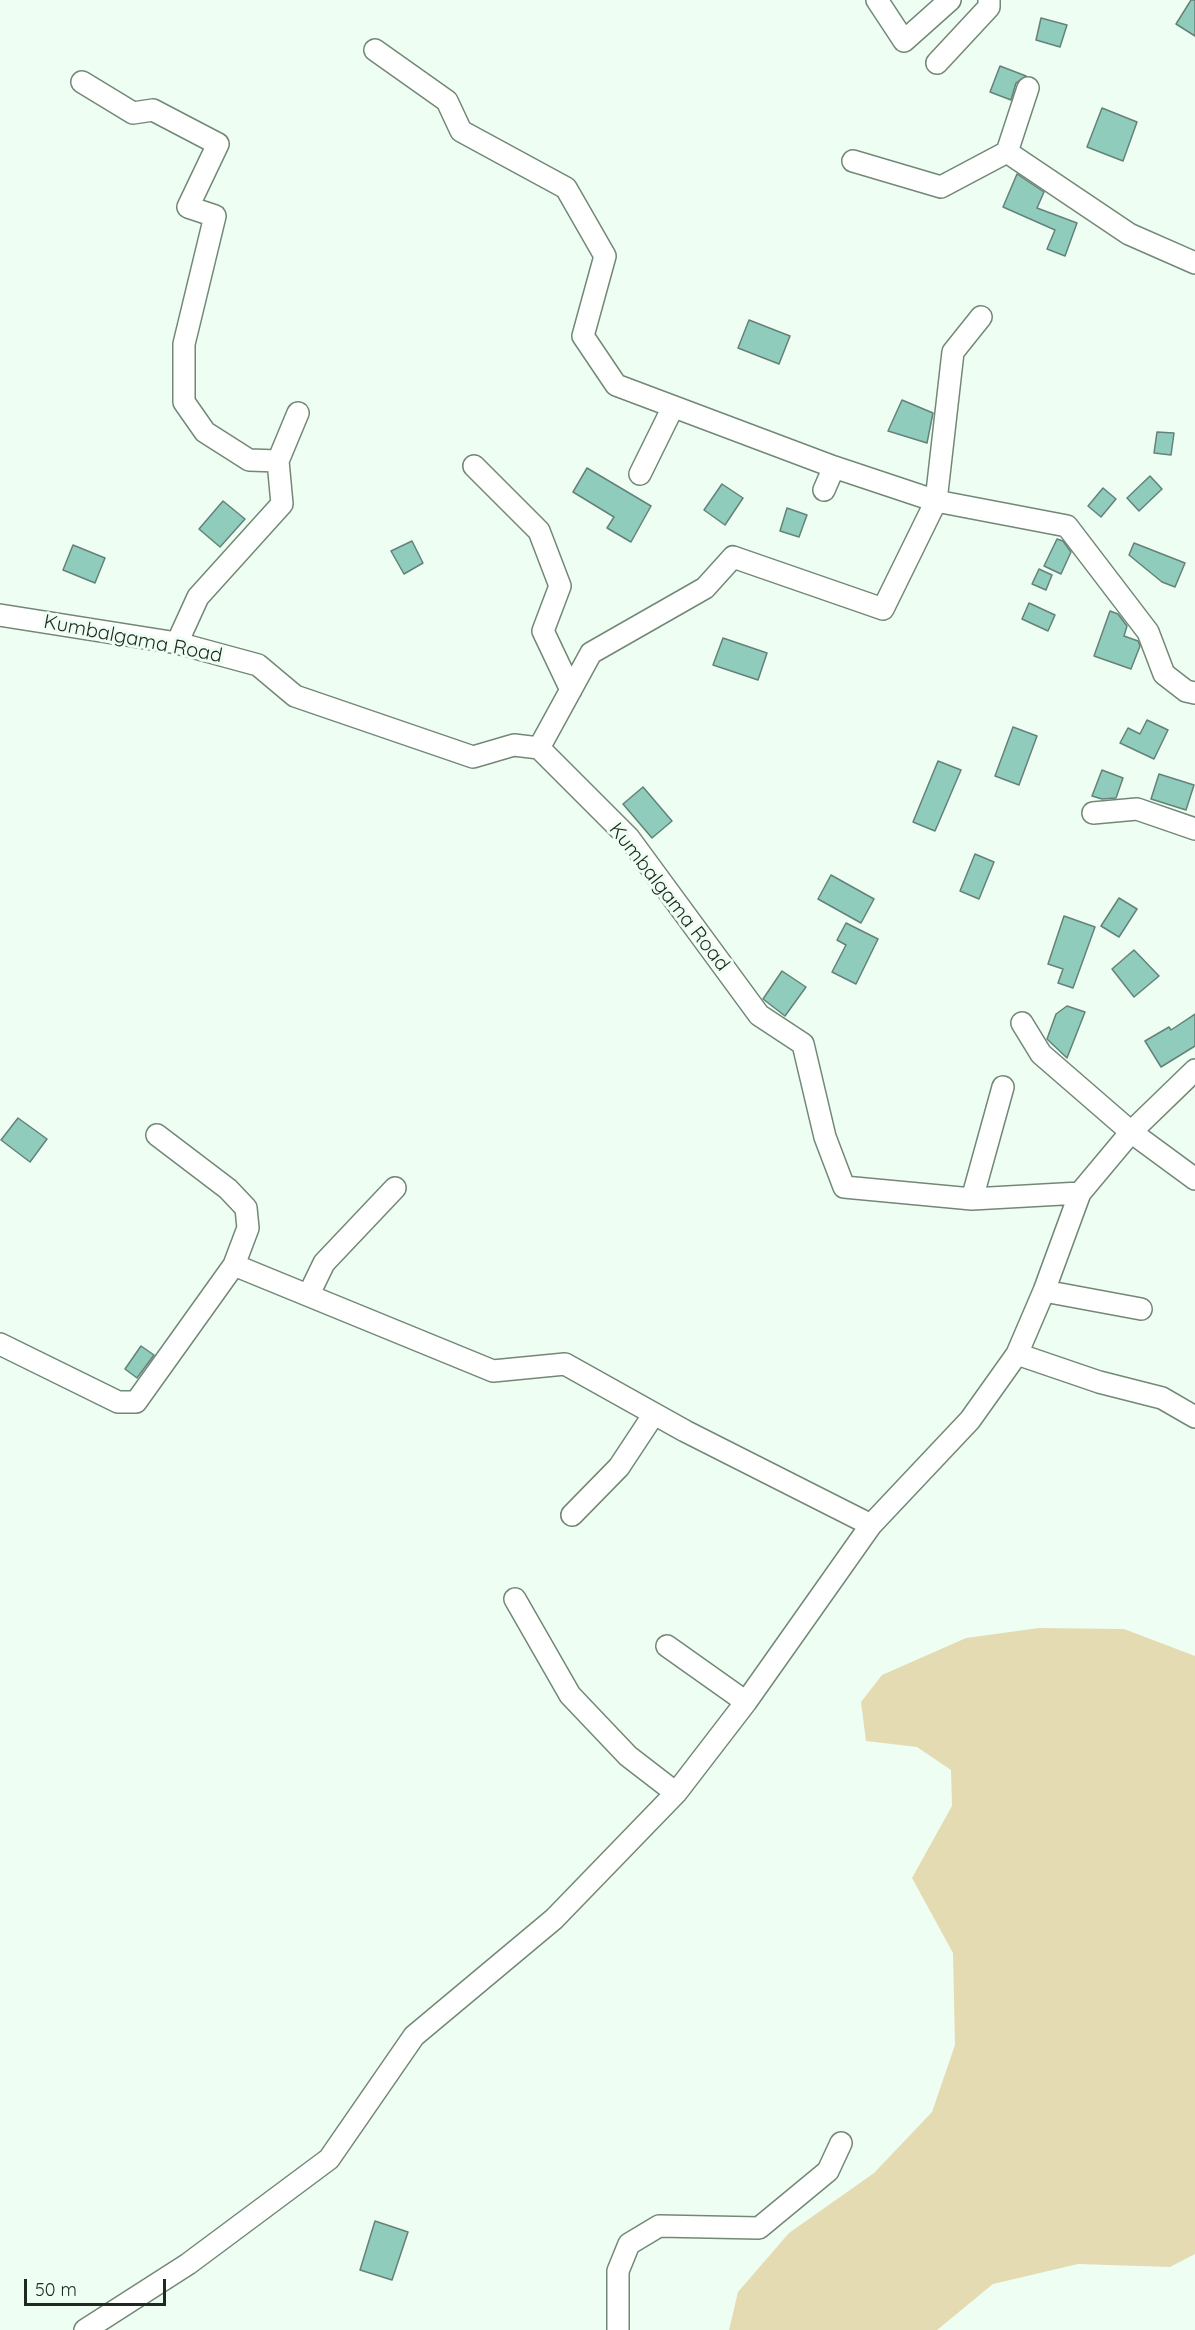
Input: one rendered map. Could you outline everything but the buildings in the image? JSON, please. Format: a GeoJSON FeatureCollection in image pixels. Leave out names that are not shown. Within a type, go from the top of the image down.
{"type":"FeatureCollection","features":[{"type":"Feature","properties":{"kind":"street"},"geometry":{"type":"LineString","coordinates":[[877,0],[904,41],[950,0]]}},
{"type":"Feature","properties":{"kind":"street"},"geometry":{"type":"LineString","coordinates":[[937,63],[989,7],[989,0]]}},
{"type":"Feature","properties":{"kind":"street"},"geometry":{"type":"LineString","coordinates":[[375,50],[447,101],[461,131],[566,188],[605,256],[583,336],[616,385],[834,467],[936,501],[1067,526],[1148,632],[1164,674],[1186,691],[1195,693]]}},
{"type":"Feature","properties":{"kind":"street"},"geometry":{"type":"LineString","coordinates":[[82,82],[133,113],[153,110],[218,144],[188,207],[215,216],[184,344],[183,402],[205,432],[249,460],[278,461]]}},
{"type":"Feature","properties":{"kind":"street"},"geometry":{"type":"LineString","coordinates":[[853,160],[941,187],[1007,152],[1028,88]]}},
{"type":"Feature","properties":{"kind":"street"},"geometry":{"type":"LineString","coordinates":[[1007,152],[1129,234],[1195,263]]}},
{"type":"Feature","properties":{"kind":"street"},"geometry":{"type":"LineString","coordinates":[[539,748],[591,653],[705,588],[734,557],[883,609],[936,501],[953,352],[981,317]]}},
{"type":"Feature","properties":{"kind":"street"},"geometry":{"type":"LineString","coordinates":[[640,474],[673,407]]}},
{"type":"Feature","properties":{"kind":"street"},"geometry":{"type":"LineString","coordinates":[[177,643],[198,597],[282,504],[278,461],[298,413]]}},
{"type":"Feature","properties":{"kind":"street"},"geometry":{"type":"LineString","coordinates":[[474,466],[539,531],[560,585],[543,631],[571,690]]}},
{"type":"Feature","properties":{"kind":"street"},"geometry":{"type":"LineString","coordinates":[[824,489],[834,467]]}},
{"type":"Feature","properties":{"kind":"street","name":"Kumbalgama Road"},"geometry":{"type":"LineString","coordinates":[[0,615],[177,643],[258,665],[295,696],[473,757],[514,746],[539,748],[629,838],[759,1015],[803,1044],[825,1137],[844,1187],[972,1198],[1080,1193]]}},
{"type":"Feature","properties":{"kind":"street"},"geometry":{"type":"LineString","coordinates":[[1093,813],[1137,809],[1195,829]]}},
{"type":"Feature","properties":{"kind":"street"},"geometry":{"type":"LineString","coordinates":[[1022,1023],[1041,1054],[1131,1132],[1195,1179]]}},
{"type":"Feature","properties":{"kind":"street"},"geometry":{"type":"LineString","coordinates":[[85,2330],[188,2264],[329,2158],[414,2036],[554,1919],[676,1793],[746,1702],[871,1525],[970,1420],[1017,1354],[1044,1291],[1080,1193],[1131,1132],[1195,1070]]}},
{"type":"Feature","properties":{"kind":"street"},"geometry":{"type":"LineString","coordinates":[[972,1198],[1003,1087]]}},
{"type":"Feature","properties":{"kind":"street"},"geometry":{"type":"LineString","coordinates":[[0,1344],[118,1402],[136,1402],[234,1265],[248,1228],[246,1208],[228,1189],[157,1135]]}},
{"type":"Feature","properties":{"kind":"street"},"geometry":{"type":"LineString","coordinates":[[309,1294],[324,1263],[395,1188]]}},
{"type":"Feature","properties":{"kind":"street"},"geometry":{"type":"LineString","coordinates":[[234,1265],[493,1371],[565,1364],[654,1414],[871,1525]]}},
{"type":"Feature","properties":{"kind":"street"},"geometry":{"type":"LineString","coordinates":[[1044,1291],[1142,1309]]}},
{"type":"Feature","properties":{"kind":"street"},"geometry":{"type":"LineString","coordinates":[[1017,1354],[1099,1382],[1162,1398],[1195,1417]]}},
{"type":"Feature","properties":{"kind":"street"},"geometry":{"type":"LineString","coordinates":[[572,1515],[619,1467],[654,1414]]}},
{"type":"Feature","properties":{"kind":"street"},"geometry":{"type":"LineString","coordinates":[[515,1599],[570,1695],[628,1756],[676,1793]]}},
{"type":"Feature","properties":{"kind":"street"},"geometry":{"type":"LineString","coordinates":[[666,1646],[746,1702]]}},
{"type":"Feature","properties":{"kind":"street"},"geometry":{"type":"LineString","coordinates":[[618,2330],[618,2271],[629,2244],[659,2226],[759,2228],[828,2171],[841,2143]]}},
{"type":"Feature","properties":{"kind":"shaded area"},"geometry":{"type":"Polygon","coordinates":[[[1039,1628],[1124,1629],[1195,1656],[1195,2254],[1170,2267],[1078,2264],[993,2284],[937,2330],[729,2330],[738,2292],[789,2233],[874,2173],[932,2112],[955,2045],[953,1953],[912,1878],[952,1806],[951,1770],[917,1747],[866,1741],[861,1702],[882,1675],[966,1638],[1039,1628]]]}}]}
